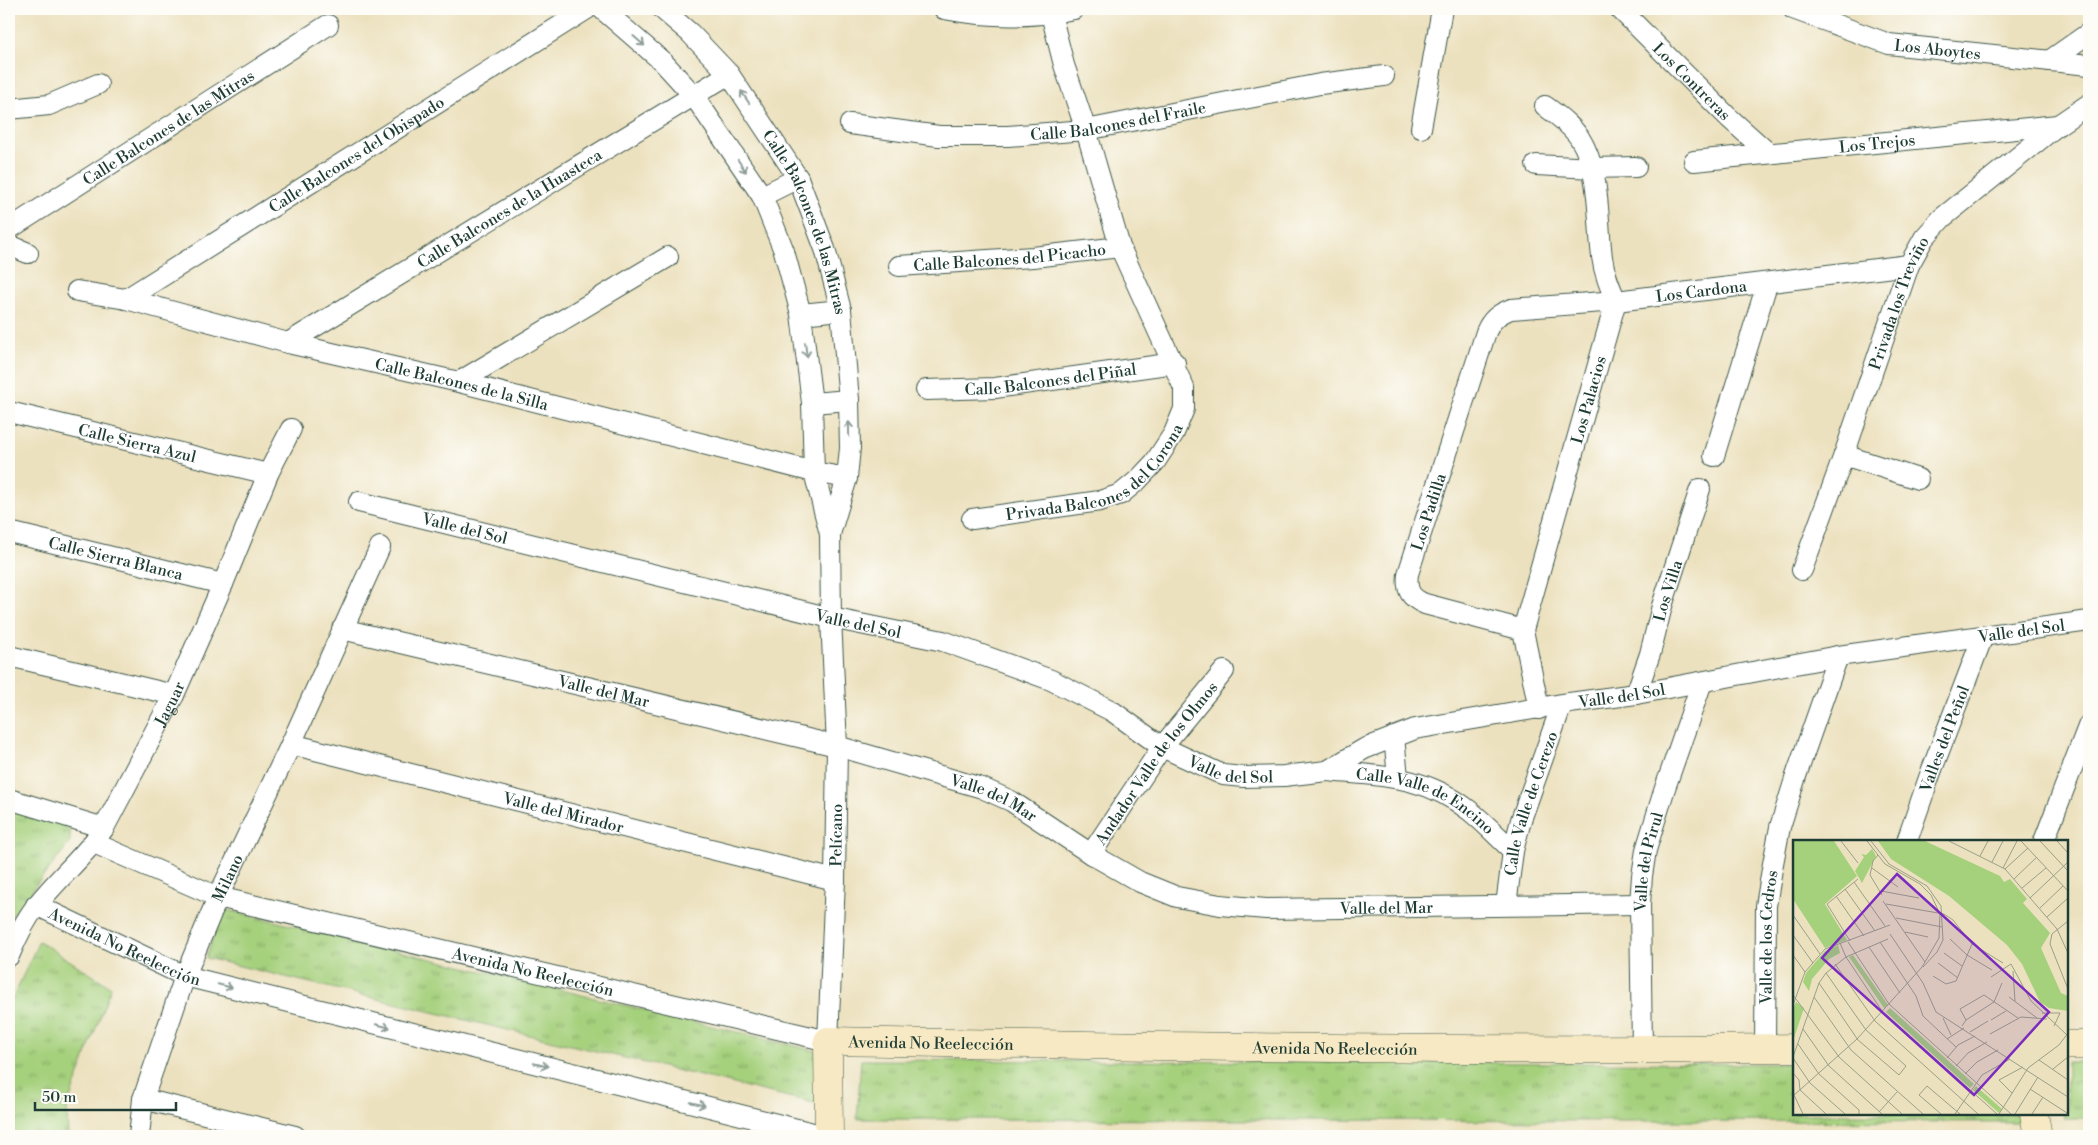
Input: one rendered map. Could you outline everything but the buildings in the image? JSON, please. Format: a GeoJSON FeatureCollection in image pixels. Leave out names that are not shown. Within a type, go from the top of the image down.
{"type":"FeatureCollection","features":[{"type":"Feature","properties":{"kind":"street","name":"Calle Balcones del Obispado"},"geometry":{"type":"LineString","coordinates":[[126,299],[587,9]]}},
{"type":"Feature","properties":{"kind":"street","name":"Calle Balcones de las Mitras"},"geometry":{"type":"LineString","coordinates":[[602,9],[663,62],[694,96],[762,196],[784,251],[801,314],[812,403],[814,472]]}},
{"type":"Feature","properties":{"kind":"street","name":"Calle Balcones de las Mitras"},"geometry":{"type":"LineString","coordinates":[[662,9],[690,32],[729,74],[798,178],[825,249],[841,310],[849,400],[850,448],[847,478]]}},
{"type":"Feature","properties":{"kind":"street"},"geometry":{"type":"LineString","coordinates":[[944,9],[972,15],[1051,14],[1074,9]]}},
{"type":"Feature","properties":{"kind":"street"},"geometry":{"type":"LineString","coordinates":[[1421,128],[1442,9]]}},
{"type":"Feature","properties":{"kind":"street","name":"Los Contreras"},"geometry":{"type":"LineString","coordinates":[[1620,9],[1728,117],[1767,152]]}},
{"type":"Feature","properties":{"kind":"street","name":"Los Aboytes"},"geometry":{"type":"LineString","coordinates":[[1793,9],[1889,44],[2089,65]]}},
{"type":"Feature","properties":{"kind":"street","name":"Privada Balcones del Corona"},"geometry":{"type":"LineString","coordinates":[[972,519],[1100,501],[1121,494],[1155,462],[1174,433],[1184,409],[1184,388],[1175,364],[1120,246],[1086,130],[1064,65],[1051,14]]}},
{"type":"Feature","properties":{"kind":"street","name":"Calle Balcones de las Mitras"},"geometry":{"type":"LineString","coordinates":[[9,229],[328,25]]}},
{"type":"Feature","properties":{"kind":"street"},"geometry":{"type":"LineString","coordinates":[[2049,62],[2089,32]]}},
{"type":"Feature","properties":{"kind":"street","name":"Calle Balcones de la Huasteca"},"geometry":{"type":"LineString","coordinates":[[288,343],[729,74]]}},
{"type":"Feature","properties":{"kind":"street","name":"Calle Balcones del Fraile"},"geometry":{"type":"LineString","coordinates":[[850,124],[939,136],[1008,136],[1086,130],[1320,84],[1384,76]]}},
{"type":"Feature","properties":{"kind":"street"},"geometry":{"type":"LineString","coordinates":[[9,109],[49,105],[98,84]]}},
{"type":"Feature","properties":{"kind":"street","name":"Privada los Treviño"},"geometry":{"type":"LineString","coordinates":[[1802,570],[1844,455],[1909,265],[1924,238],[1942,218],[2058,125],[2089,104]]}},
{"type":"Feature","properties":{"kind":"street"},"geometry":{"type":"LineString","coordinates":[[1545,106],[1567,123],[1578,136],[1593,168],[1602,259],[1616,302]]}},
{"type":"Feature","properties":{"kind":"street","name":"Los Trejos"},"geometry":{"type":"LineString","coordinates":[[1694,161],[1767,152],[2058,125]]}},
{"type":"Feature","properties":{"kind":"street"},"geometry":{"type":"LineString","coordinates":[[1536,165],[1593,168],[1636,167]]}},
{"type":"Feature","properties":{"kind":"street"},"geometry":{"type":"LineString","coordinates":[[762,196],[798,178]]}},
{"type":"Feature","properties":{"kind":"street"},"geometry":{"type":"LineString","coordinates":[[9,245],[28,253]]}},
{"type":"Feature","properties":{"kind":"street","name":"Calle Balcones del Picacho"},"geometry":{"type":"LineString","coordinates":[[899,266],[1033,257],[1120,246]]}},
{"type":"Feature","properties":{"kind":"street"},"geometry":{"type":"LineString","coordinates":[[458,382],[668,257]]}},
{"type":"Feature","properties":{"kind":"street","name":"Los Cardona"},"geometry":{"type":"LineString","coordinates":[[1496,316],[1511,309],[1616,302],[1909,265]]}},
{"type":"Feature","properties":{"kind":"street"},"geometry":{"type":"LineString","coordinates":[[1714,456],[1766,284]]}},
{"type":"Feature","properties":{"kind":"street","name":"Calle Balcones de la Silla"},"geometry":{"type":"LineString","coordinates":[[77,291],[126,299],[288,343],[458,382],[814,472],[847,478]]}},
{"type":"Feature","properties":{"kind":"street","name":"Los Palacios"},"geometry":{"type":"LineString","coordinates":[[1539,709],[1523,630],[1616,302]]}},
{"type":"Feature","properties":{"kind":"street"},"geometry":{"type":"LineString","coordinates":[[801,314],[841,310]]}},
{"type":"Feature","properties":{"kind":"street","name":"Los Padilla"},"geometry":{"type":"LineString","coordinates":[[1496,316],[1486,332],[1408,574],[1407,586],[1415,600],[1425,604],[1523,630]]}},
{"type":"Feature","properties":{"kind":"street","name":"Calle Balcones del Piñal"},"geometry":{"type":"LineString","coordinates":[[926,390],[995,388],[1175,364]]}},
{"type":"Feature","properties":{"kind":"street"},"geometry":{"type":"LineString","coordinates":[[812,403],[849,400]]}},
{"type":"Feature","properties":{"kind":"street","name":"Calle Sierra Azul"},"geometry":{"type":"LineString","coordinates":[[9,412],[268,474]]}},
{"type":"Feature","properties":{"kind":"street","name":"Jaguar"},"geometry":{"type":"LineString","coordinates":[[9,956],[36,906],[99,836],[174,695],[223,584],[268,474],[291,428]]}},
{"type":"Feature","properties":{"kind":"street"},"geometry":{"type":"LineString","coordinates":[[1844,455],[1918,479]]}},
{"type":"Feature","properties":{"kind":"street","name":"Pelícano"},"geometry":{"type":"LineString","coordinates":[[814,472],[830,534],[831,618],[838,746],[835,880],[828,1041],[827,1136]]}},
{"type":"Feature","properties":{"kind":"street","name":"Pelícano"},"geometry":{"type":"LineString","coordinates":[[830,534],[847,478]]}},
{"type":"Feature","properties":{"kind":"street","name":"Los Villa"},"geometry":{"type":"LineString","coordinates":[[1636,694],[1650,654],[1662,606],[1700,490]]}},
{"type":"Feature","properties":{"kind":"street","name":"Valle del Sol"},"geometry":{"type":"LineString","coordinates":[[359,502],[831,618],[943,641],[1052,680],[1112,711],[1162,748],[1223,775],[1243,777],[1284,776],[1327,771],[1364,749],[1415,729],[1562,704],[1636,694],[1838,656],[2089,621]]}},
{"type":"Feature","properties":{"kind":"street","name":"Calle Sierra Blanca"},"geometry":{"type":"LineString","coordinates":[[9,532],[223,584]]}},
{"type":"Feature","properties":{"kind":"street","name":"Milano"},"geometry":{"type":"LineString","coordinates":[[139,1136],[143,1099],[186,976],[218,897],[291,744],[380,547]]}},
{"type":"Feature","properties":{"kind":"street","name":"Valle del Mar"},"geometry":{"type":"LineString","coordinates":[[342,629],[838,746],[982,788],[1011,801],[1090,854],[1140,882],[1177,897],[1220,905],[1266,909],[1640,904]]}},
{"type":"Feature","properties":{"kind":"street","name":"Valles del Peñol"},"geometry":{"type":"LineString","coordinates":[[1907,840],[1930,772],[1983,636]]}},
{"type":"Feature","properties":{"kind":"street"},"geometry":{"type":"LineString","coordinates":[[9,656],[174,695]]}},
{"type":"Feature","properties":{"kind":"street","name":"Valle de los Cedros"},"geometry":{"type":"LineString","coordinates":[[1765,1048],[1766,906],[1772,869],[1780,827],[1838,656]]}},
{"type":"Feature","properties":{"kind":"street","name":"Andador Valle de los Olmos"},"geometry":{"type":"LineString","coordinates":[[1090,854],[1162,748],[1224,671]]}},
{"type":"Feature","properties":{"kind":"street","name":"Valle del Pirul"},"geometry":{"type":"LineString","coordinates":[[1642,1050],[1640,904],[1646,850],[1664,791],[1702,682]]}},
{"type":"Feature","properties":{"kind":"street","name":"Calle Valle de Cerezo"},"geometry":{"type":"LineString","coordinates":[[1506,905],[1513,851],[1533,782],[1562,704]]}},
{"type":"Feature","properties":{"kind":"street"},"geometry":{"type":"LineString","coordinates":[[2044,840],[2089,724]]}},
{"type":"Feature","properties":{"kind":"street"},"geometry":{"type":"LineString","coordinates":[[1394,737],[1398,777]]}},
{"type":"Feature","properties":{"kind":"street","name":"Valle del Mirador"},"geometry":{"type":"LineString","coordinates":[[291,744],[835,880]]}},
{"type":"Feature","properties":{"kind":"street","name":"Calle Valle de Encino"},"geometry":{"type":"LineString","coordinates":[[1327,771],[1398,777],[1424,784],[1447,795],[1471,812],[1513,851]]}},
{"type":"Feature","properties":{"kind":"street","name":"Avenida No Reelección"},"geometry":{"type":"LineString","coordinates":[[9,799],[99,836],[218,897],[828,1041],[1312,1048],[1642,1050],[1793,1048]]}},
{"type":"Feature","properties":{"kind":"street","name":"Avenida No Reelección"},"geometry":{"type":"LineString","coordinates":[[36,906],[186,976],[827,1136]]}},
{"type":"Feature","properties":{"kind":"street"},"geometry":{"type":"LineString","coordinates":[[2068,1045],[2089,1045]]}},
{"type":"Feature","properties":{"kind":"street"},"geometry":{"type":"LineString","coordinates":[[143,1099],[295,1136]]}},
{"type":"Feature","properties":{"kind":"street"},"geometry":{"type":"LineString","coordinates":[[2034,1115],[2038,1136]]}},
{"type":"Feature","properties":{"kind":"green space"},"geometry":{"type":"Polygon","coordinates":[[[9,803],[70,819],[70,842],[12,916],[9,924],[9,803]]]}},
{"type":"Feature","properties":{"kind":"green space"},"geometry":{"type":"Polygon","coordinates":[[[223,909],[824,1053],[822,1105],[206,958],[223,909]]]}},
{"type":"Feature","properties":{"kind":"green space"},"geometry":{"type":"Polygon","coordinates":[[[39,941],[111,987],[67,1107],[68,1136],[9,1136],[9,1006],[39,941]]]}},
{"type":"Feature","properties":{"kind":"green space"},"geometry":{"type":"Polygon","coordinates":[[[861,1060],[1793,1064],[1793,1115],[2027,1115],[2028,1122],[857,1119],[861,1060]]]}},
{"type":"Feature","properties":{"kind":"green space"},"geometry":{"type":"Polygon","coordinates":[[[2068,1062],[2089,1062],[2089,1118],[2064,1118],[2063,1115],[2068,1115],[2068,1062]]]}}]}
